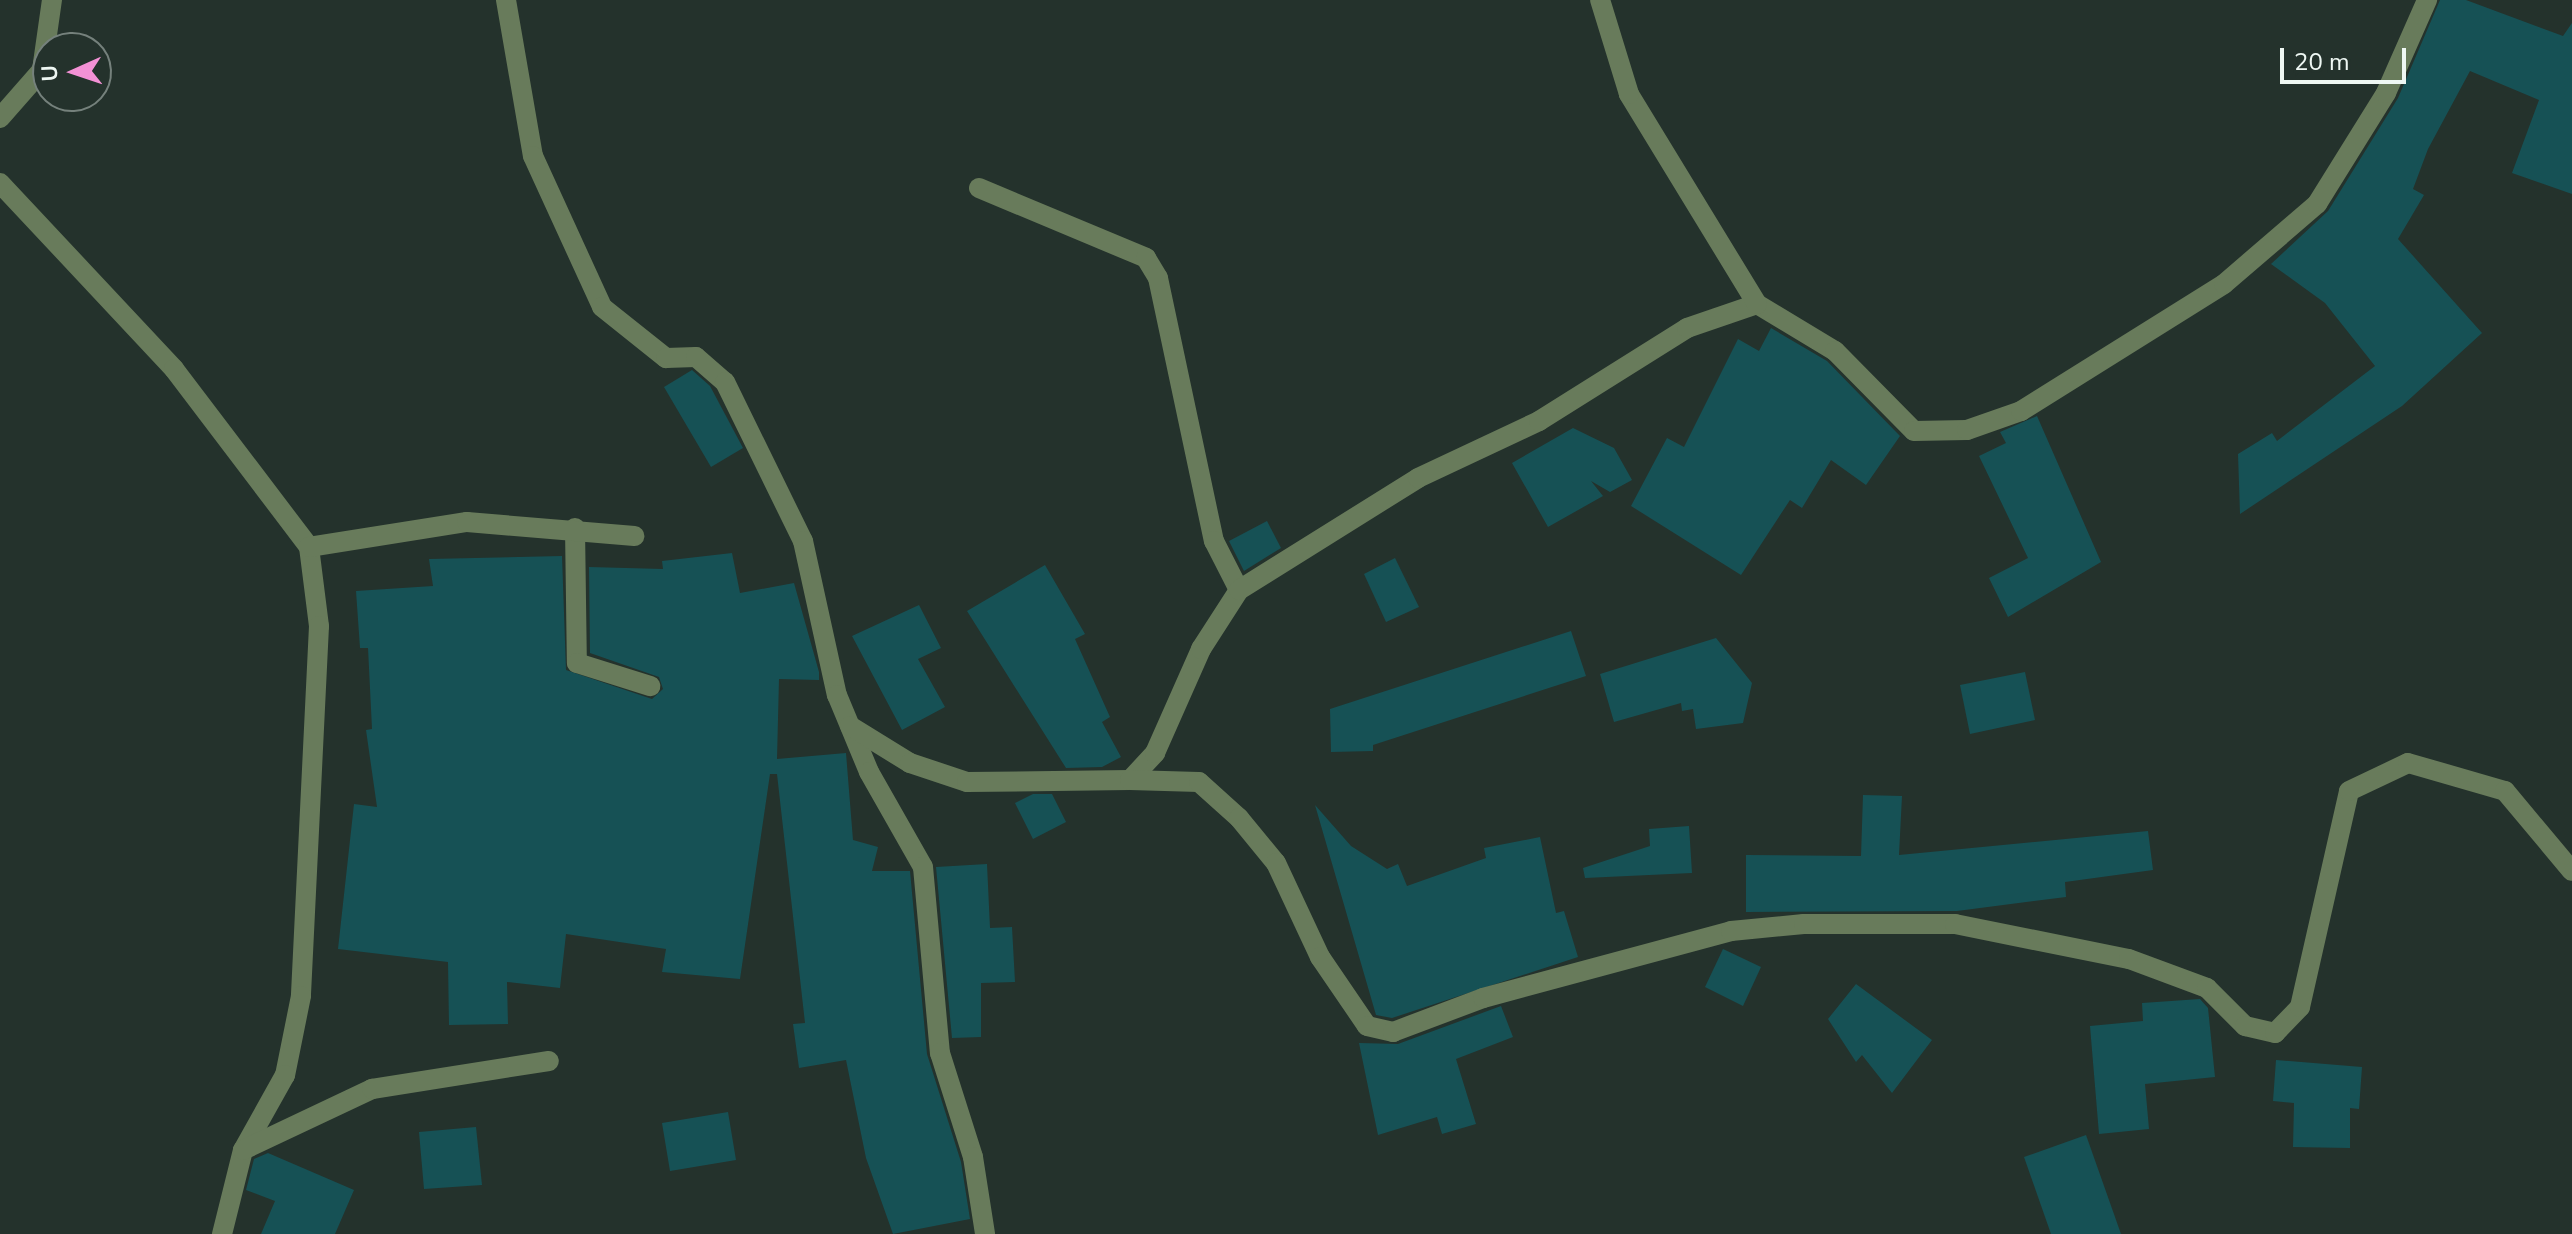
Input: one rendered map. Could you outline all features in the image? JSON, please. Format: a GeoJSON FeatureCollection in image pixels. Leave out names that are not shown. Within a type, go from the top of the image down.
{"type":"FeatureCollection","features":[{"type":"Feature","properties":{"kind":"street"},"geometry":{"type":"LineString","coordinates":[[0,118],[42,70],[52,0]]}},
{"type":"Feature","properties":{"kind":"street"},"geometry":{"type":"LineString","coordinates":[[506,0],[533,156],[602,307],[666,358],[696,357],[725,382],[746,417],[803,541],[850,726],[923,867],[940,1053],[973,1157],[985,1234]]}},
{"type":"Feature","properties":{"kind":"street"},"geometry":{"type":"LineString","coordinates":[[1600,0],[1629,94],[1757,304],[1835,351],[1914,431],[1967,430],[2021,411],[2224,284],[2317,204],[2386,93],[2427,0]]}},
{"type":"Feature","properties":{"kind":"street"},"geometry":{"type":"LineString","coordinates":[[0,183],[174,369],[309,547],[319,626],[301,996],[285,1075],[243,1150],[222,1234]]}},
{"type":"Feature","properties":{"kind":"street"},"geometry":{"type":"LineString","coordinates":[[979,188],[1146,258],[1158,278],[1214,541],[1239,590]]}},
{"type":"Feature","properties":{"kind":"street"},"geometry":{"type":"LineString","coordinates":[[1130,780],[1155,753],[1201,649],[1239,590],[1418,478],[1539,421],[1687,328],[1757,304]]}},
{"type":"Feature","properties":{"kind":"street"},"geometry":{"type":"LineString","coordinates":[[309,547],[467,522],[575,528],[634,536]]}},
{"type":"Feature","properties":{"kind":"street"},"geometry":{"type":"LineString","coordinates":[[575,528],[577,663],[650,686]]}},
{"type":"Feature","properties":{"kind":"street"},"geometry":{"type":"LineString","coordinates":[[850,726],[910,763],[967,782],[1199,782],[1239,818],[1276,863],[1320,957],[1367,1026],[1393,1032],[1483,998],[1731,931],[1804,924],[1955,924],[2129,959],[2207,988],[2245,1026],[2275,1033],[2300,1007],[2349,791],[2408,763],[2505,791],[2572,871]]}},
{"type":"Feature","properties":{"kind":"street"},"geometry":{"type":"LineString","coordinates":[[243,1150],[372,1089],[549,1061]]}},
{"type":"Feature","properties":{"kind":"building"},"geometry":{"type":"Polygon","coordinates":[[[2440,0],[2466,0],[2563,36],[2572,23],[2572,194],[2512,173],[2539,100],[2470,71],[2428,149],[2413,189],[2424,195],[2398,239],[2482,333],[2402,406],[2240,514],[2238,454],[2272,433],[2277,441],[2375,366],[2325,303],[2271,264],[2328,211],[2398,98],[2440,0]]]}},
{"type":"Feature","properties":{"kind":"building"},"geometry":{"type":"Polygon","coordinates":[[[1771,328],[1827,361],[1900,436],[1866,485],[1831,460],[1802,508],[1790,500],[1741,575],[1631,506],[1667,438],[1684,447],[1738,339],[1759,351],[1771,328]]]}},
{"type":"Feature","properties":{"kind":"building"},"geometry":{"type":"Polygon","coordinates":[[[692,370],[710,386],[743,448],[711,467],[664,387],[692,370]]]}},
{"type":"Feature","properties":{"kind":"building"},"geometry":{"type":"Polygon","coordinates":[[[2037,416],[2101,562],[2008,617],[1989,578],[2028,558],[1979,456],[2006,443],[2000,432],[2037,416]]]}},
{"type":"Feature","properties":{"kind":"building"},"geometry":{"type":"Polygon","coordinates":[[[1573,428],[1614,448],[1632,480],[1610,492],[1591,481],[1603,496],[1548,527],[1512,463],[1573,428]]]}},
{"type":"Feature","properties":{"kind":"building"},"geometry":{"type":"Polygon","coordinates":[[[1267,521],[1281,548],[1244,571],[1229,541],[1267,521]]]}},
{"type":"Feature","properties":{"kind":"building"},"geometry":{"type":"Polygon","coordinates":[[[732,553],[740,593],[794,583],[819,672],[819,680],[779,679],[777,759],[846,753],[853,840],[878,847],[872,871],[910,871],[927,1054],[961,1162],[970,1219],[893,1234],[866,1158],[846,1060],[799,1068],[793,1024],[805,1023],[777,774],[770,774],[740,979],[662,972],[666,949],[566,934],[560,988],[507,982],[508,1024],[449,1025],[448,962],[338,949],[354,804],[377,807],[366,730],[372,729],[368,648],[360,648],[356,591],[433,586],[429,559],[562,556],[566,670],[652,699],[663,689],[659,677],[590,653],[589,567],[663,569],[662,561],[732,553]]]}},
{"type":"Feature","properties":{"kind":"building"},"geometry":{"type":"Polygon","coordinates":[[[1395,558],[1419,607],[1386,622],[1364,574],[1395,558]]]}},
{"type":"Feature","properties":{"kind":"building"},"geometry":{"type":"Polygon","coordinates":[[[1045,565],[1085,634],[1075,639],[1110,717],[1102,722],[1121,757],[1102,767],[1066,768],[967,611],[1045,565]]]}},
{"type":"Feature","properties":{"kind":"building"},"geometry":{"type":"Polygon","coordinates":[[[919,605],[941,648],[918,659],[945,707],[902,730],[852,636],[919,605]]]}},
{"type":"Feature","properties":{"kind":"building"},"geometry":{"type":"Polygon","coordinates":[[[1571,631],[1586,676],[1373,745],[1373,751],[1331,752],[1330,709],[1571,631]]]}},
{"type":"Feature","properties":{"kind":"building"},"geometry":{"type":"Polygon","coordinates":[[[1716,638],[1752,683],[1743,723],[1696,729],[1693,709],[1682,711],[1681,703],[1614,722],[1600,674],[1716,638]]]}},
{"type":"Feature","properties":{"kind":"building"},"geometry":{"type":"Polygon","coordinates":[[[2025,672],[2035,720],[1970,734],[1960,685],[2025,672]]]}},
{"type":"Feature","properties":{"kind":"building"},"geometry":{"type":"Polygon","coordinates":[[[1033,794],[1052,794],[1066,822],[1033,839],[1015,803],[1033,794]]]}},
{"type":"Feature","properties":{"kind":"building"},"geometry":{"type":"Polygon","coordinates":[[[1863,795],[1902,796],[1899,855],[2148,831],[2153,870],[2065,882],[2066,897],[1957,911],[1746,912],[1746,855],[1861,856],[1863,795]]]}},
{"type":"Feature","properties":{"kind":"building"},"geometry":{"type":"Polygon","coordinates":[[[1315,805],[1351,846],[1387,869],[1398,864],[1407,886],[1486,858],[1484,848],[1540,837],[1556,913],[1564,911],[1578,957],[1392,1018],[1376,1015],[1315,805]]]}},
{"type":"Feature","properties":{"kind":"building"},"geometry":{"type":"Polygon","coordinates":[[[1689,826],[1692,873],[1585,878],[1583,868],[1650,846],[1649,829],[1689,826]]]}},
{"type":"Feature","properties":{"kind":"building"},"geometry":{"type":"Polygon","coordinates":[[[987,864],[990,928],[1012,927],[1015,982],[981,983],[981,1037],[952,1038],[936,867],[987,864]]]}},
{"type":"Feature","properties":{"kind":"building"},"geometry":{"type":"Polygon","coordinates":[[[1723,949],[1761,967],[1743,1006],[1705,987],[1723,949]]]}},
{"type":"Feature","properties":{"kind":"building"},"geometry":{"type":"Polygon","coordinates":[[[1856,984],[1932,1040],[1892,1093],[1862,1055],[1856,1062],[1828,1019],[1856,984]]]}},
{"type":"Feature","properties":{"kind":"building"},"geometry":{"type":"Polygon","coordinates":[[[2200,999],[2208,1008],[2215,1077],[2145,1084],[2149,1129],[2099,1134],[2090,1026],[2143,1021],[2142,1003],[2200,999]]]}},
{"type":"Feature","properties":{"kind":"building"},"geometry":{"type":"Polygon","coordinates":[[[1501,1006],[1513,1037],[1456,1059],[1476,1124],[1442,1134],[1437,1117],[1378,1135],[1359,1043],[1398,1044],[1501,1006]]]}},
{"type":"Feature","properties":{"kind":"building"},"geometry":{"type":"Polygon","coordinates":[[[2276,1060],[2362,1067],[2359,1109],[2350,1108],[2350,1148],[2293,1147],[2294,1103],[2273,1101],[2276,1060]]]}},
{"type":"Feature","properties":{"kind":"building"},"geometry":{"type":"Polygon","coordinates":[[[728,1112],[736,1160],[670,1171],[662,1123],[728,1112]]]}},
{"type":"Feature","properties":{"kind":"building"},"geometry":{"type":"Polygon","coordinates":[[[476,1127],[482,1185],[424,1189],[419,1132],[476,1127]]]}},
{"type":"Feature","properties":{"kind":"building"},"geometry":{"type":"Polygon","coordinates":[[[2086,1135],[2121,1234],[2051,1234],[2024,1157],[2086,1135]]]}},
{"type":"Feature","properties":{"kind":"building"},"geometry":{"type":"Polygon","coordinates":[[[268,1153],[354,1190],[335,1234],[261,1234],[275,1201],[246,1190],[254,1159],[268,1153]]]}}]}
